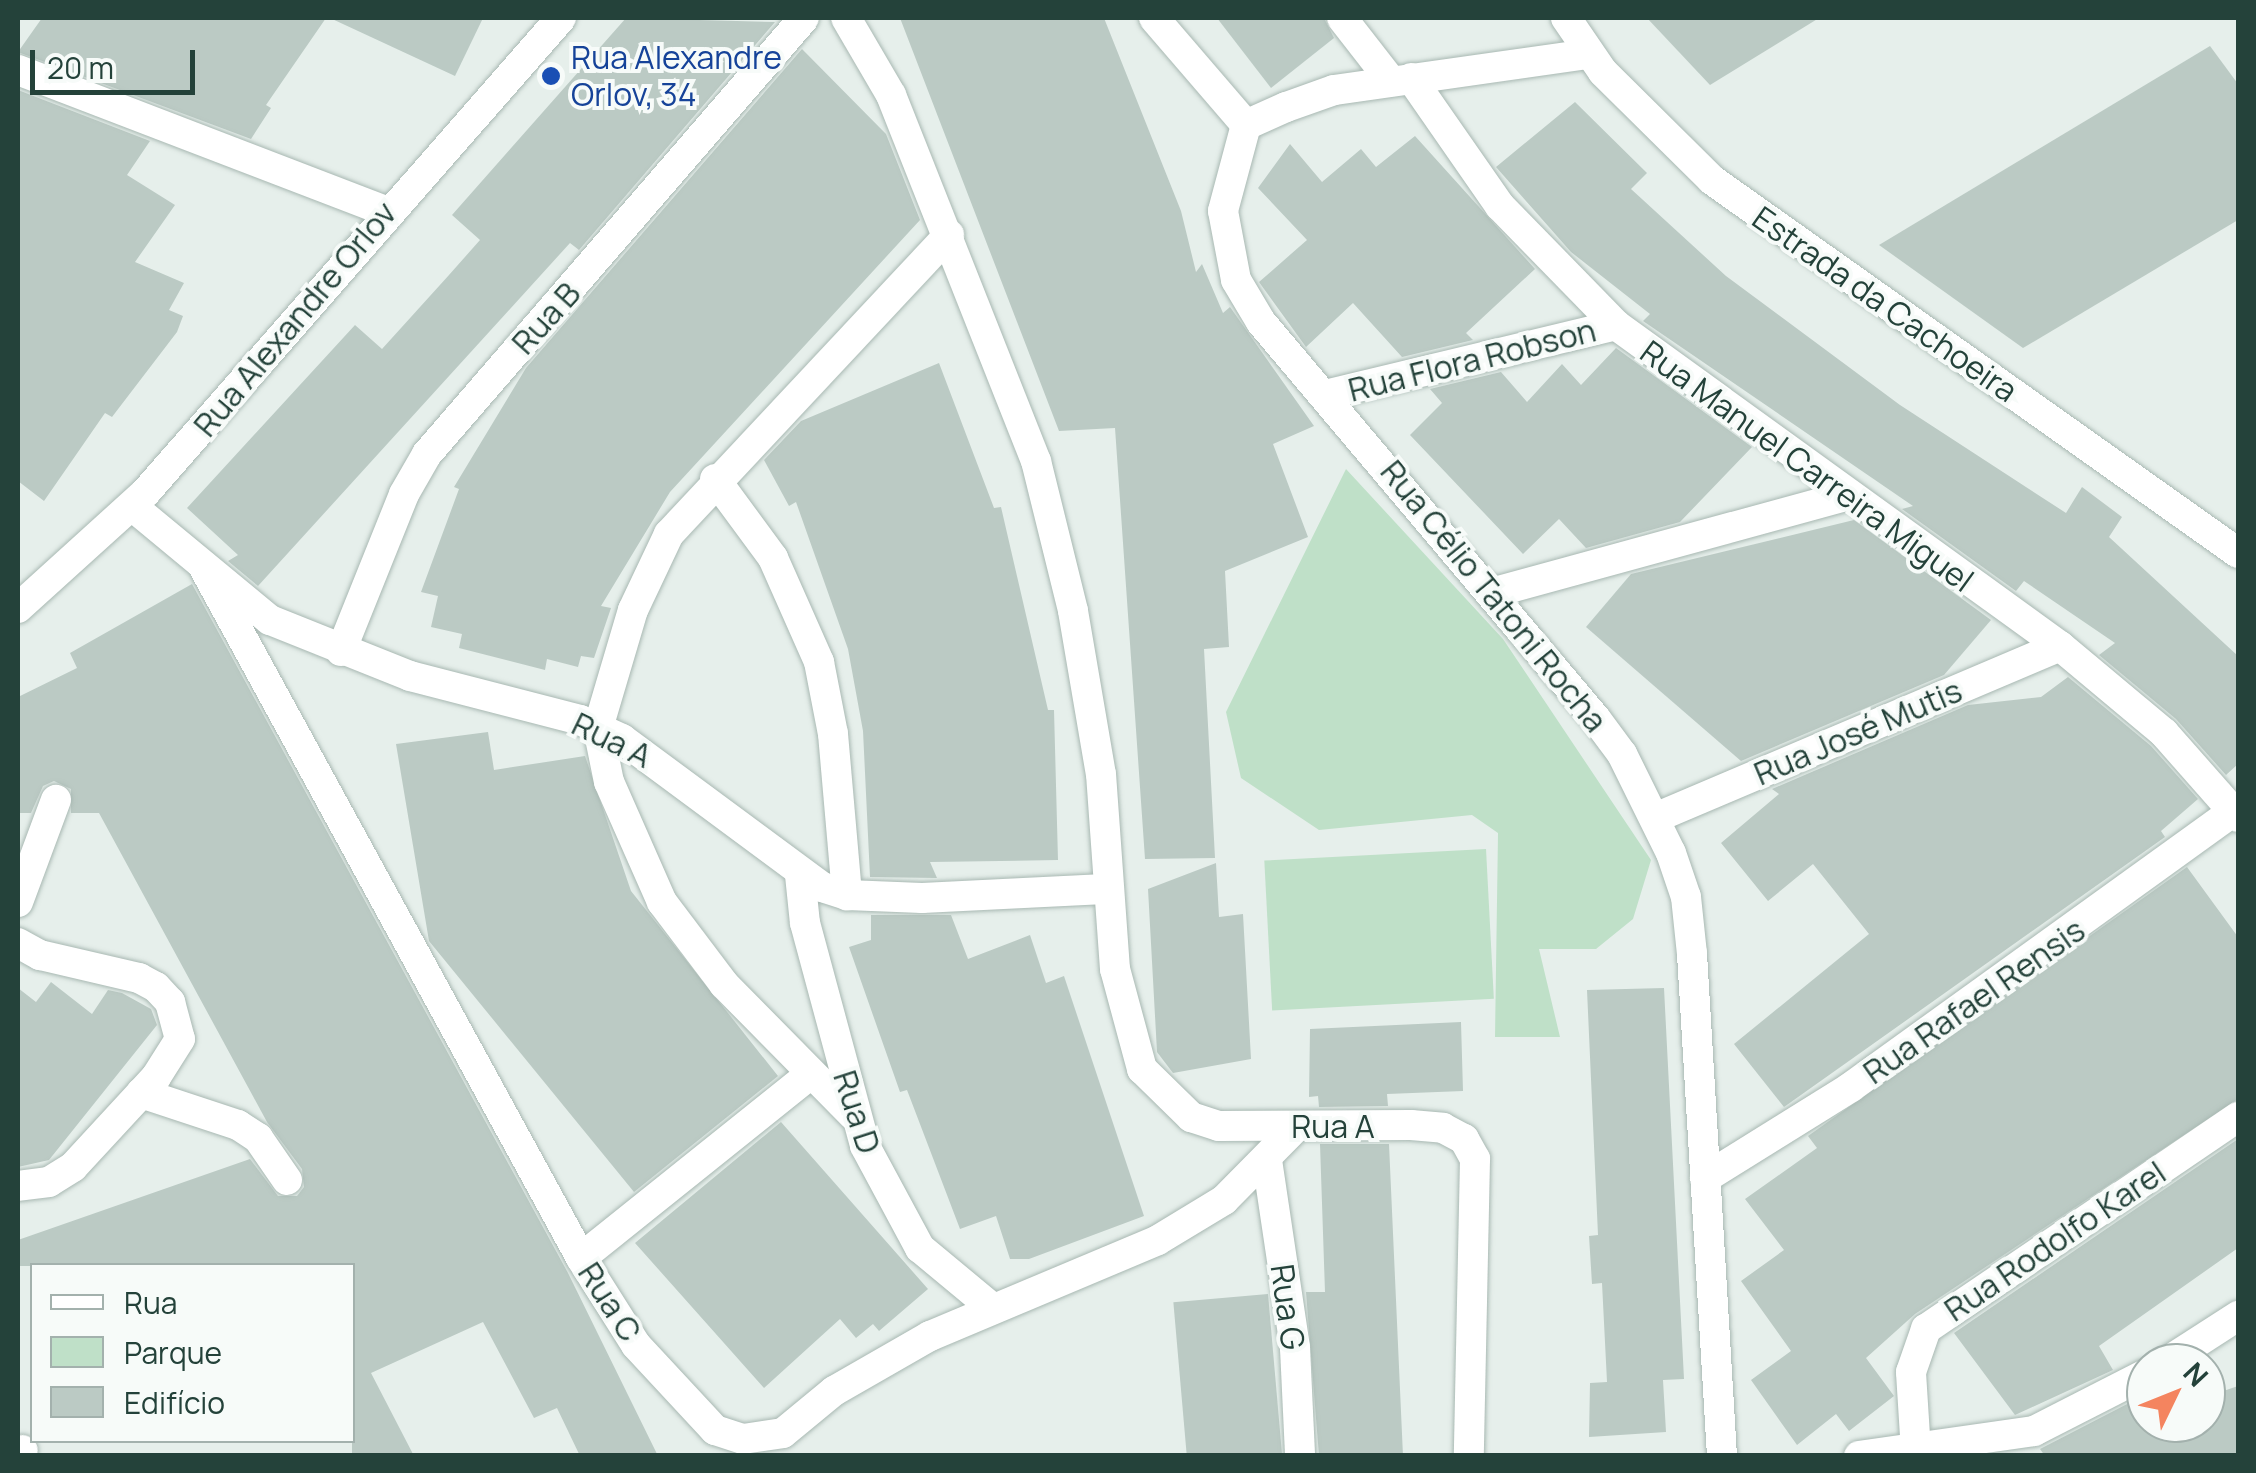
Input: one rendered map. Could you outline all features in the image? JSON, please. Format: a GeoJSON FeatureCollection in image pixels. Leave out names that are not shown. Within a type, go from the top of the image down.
{"type":"FeatureCollection","features":[{"type":"Feature","properties":{"kind":"street","name":"Rua Alexandre Orlov"},"geometry":{"type":"LineString","coordinates":[[21,598],[132,506],[386,211],[561,18]]}},
{"type":"Feature","properties":{"kind":"street","name":"Rua B"},"geometry":{"type":"LineString","coordinates":[[341,651],[364,585],[427,454],[804,18]]}},
{"type":"Feature","properties":{"kind":"street","name":"Rua A"},"geometry":{"type":"LineString","coordinates":[[846,18],[891,95],[1036,462],[1073,611],[1101,774],[1105,889],[1130,1036],[1152,1084],[1191,1117],[1220,1126],[1443,1128],[1464,1140],[1475,1159],[1470,1456]]}},
{"type":"Feature","properties":{"kind":"street"},"geometry":{"type":"LineString","coordinates":[[1154,18],[1246,125],[1311,96],[1588,54]]}},
{"type":"Feature","properties":{"kind":"street","name":"Rua Manuel Carreira Miguel"},"geometry":{"type":"LineString","coordinates":[[1342,18],[1401,80],[1500,206],[1616,325],[2060,646],[2164,733],[2236,814]]}},
{"type":"Feature","properties":{"kind":"street","name":"Estrada da Cachoeira"},"geometry":{"type":"LineString","coordinates":[[1566,18],[1588,54],[1712,180],[2238,553]]}},
{"type":"Feature","properties":{"kind":"street"},"geometry":{"type":"LineString","coordinates":[[18,70],[386,211]]}},
{"type":"Feature","properties":{"kind":"street","name":"Rua Célio Tatoni Rocha"},"geometry":{"type":"LineString","coordinates":[[1246,125],[1223,211],[1236,280],[1261,322],[1329,394],[1495,592],[1622,754],[1655,818],[1686,897],[1722,1456]]}},
{"type":"Feature","properties":{"kind":"street"},"geometry":{"type":"LineString","coordinates":[[853,1115],[808,1076],[724,984],[662,902],[609,782],[598,728],[632,610],[670,534],[715,478],[949,235]]}},
{"type":"Feature","properties":{"kind":"street","name":"Rua Flora Robson"},"geometry":{"type":"LineString","coordinates":[[1329,394],[1616,325]]}},
{"type":"Feature","properties":{"kind":"street"},"geometry":{"type":"LineString","coordinates":[[715,478],[774,558],[818,662],[833,734],[847,895]]}},
{"type":"Feature","properties":{"kind":"street"},"geometry":{"type":"LineString","coordinates":[[1495,592],[1850,495]]}},
{"type":"Feature","properties":{"kind":"street","name":"Rua A"},"geometry":{"type":"LineString","coordinates":[[132,506],[270,620],[341,651],[598,728],[673,772],[800,876],[847,895],[991,898],[1105,889]]}},
{"type":"Feature","properties":{"kind":"street","name":"Rua C"},"geometry":{"type":"LineString","coordinates":[[203,566],[581,1258],[636,1345],[694,1412],[715,1430],[743,1439],[783,1433],[874,1366],[991,1307],[1158,1240],[1224,1200],[1296,1127]]}},
{"type":"Feature","properties":{"kind":"street","name":"Rua José Mutis"},"geometry":{"type":"LineString","coordinates":[[1655,818],[2060,646]]}},
{"type":"Feature","properties":{"kind":"street"},"geometry":{"type":"LineString","coordinates":[[18,902],[56,800]]}},
{"type":"Feature","properties":{"kind":"street","name":"Rua Rafael Rensis"},"geometry":{"type":"LineString","coordinates":[[1706,1178],[1851,1087],[2236,814]]}},
{"type":"Feature","properties":{"kind":"street","name":"Rua D"},"geometry":{"type":"LineString","coordinates":[[800,876],[805,922],[853,1115],[920,1248],[991,1307]]}},
{"type":"Feature","properties":{"kind":"street"},"geometry":{"type":"LineString","coordinates":[[18,942],[40,955],[139,978],[170,1002],[180,1039],[140,1093],[74,1167],[49,1182],[18,1186]]}},
{"type":"Feature","properties":{"kind":"street"},"geometry":{"type":"LineString","coordinates":[[581,1258],[808,1076]]}},
{"type":"Feature","properties":{"kind":"street"},"geometry":{"type":"LineString","coordinates":[[140,1093],[238,1125],[258,1138],[287,1180]]}},
{"type":"Feature","properties":{"kind":"street","name":"Rua Rodolfo Karel"},"geometry":{"type":"LineString","coordinates":[[1916,1452],[1910,1372],[1926,1330],[2238,1116]]}},
{"type":"Feature","properties":{"kind":"street","name":"Rua G"},"geometry":{"type":"LineString","coordinates":[[1267,1160],[1296,1348],[1300,1456]]}},
{"type":"Feature","properties":{"kind":"street"},"geometry":{"type":"LineString","coordinates":[[2196,1343],[2238,1316]]}},
{"type":"Feature","properties":{"kind":"street"},"geometry":{"type":"LineString","coordinates":[[1859,1456],[1916,1452],[2034,1431],[2126,1384]]}},
{"type":"Feature","properties":{"kind":"green space"},"geometry":{"type":"Polygon","coordinates":[[[1346,469],[1503,639],[1651,860],[1633,919],[1596,949],[1539,949],[1560,1037],[1495,1037],[1498,833],[1472,815],[1319,830],[1241,778],[1226,712],[1346,469]]]}},
{"type":"Feature","properties":{"kind":"green space"},"geometry":{"type":"Polygon","coordinates":[[[1486,849],[1494,999],[1272,1010],[1264,861],[1486,849]]]}},
{"type":"Feature","properties":{"kind":"building"},"geometry":{"type":"Polygon","coordinates":[[[42,18],[326,18],[266,105],[271,108],[251,139],[18,52],[42,18]]]}},
{"type":"Feature","properties":{"kind":"building"},"geometry":{"type":"Polygon","coordinates":[[[330,18],[483,18],[455,76],[330,18]]]}},
{"type":"Feature","properties":{"kind":"building"},"geometry":{"type":"Polygon","coordinates":[[[626,18],[775,22],[579,250],[570,243],[258,586],[228,561],[238,555],[187,508],[355,325],[382,349],[449,275],[480,240],[452,215],[626,18]]]}},
{"type":"Feature","properties":{"kind":"building"},"geometry":{"type":"Polygon","coordinates":[[[900,18],[1104,18],[1181,211],[1196,272],[1202,264],[1223,313],[1230,307],[1314,426],[1273,444],[1308,537],[1225,571],[1229,647],[1204,649],[1215,858],[1145,859],[1115,428],[1059,431],[900,18]]]}},
{"type":"Feature","properties":{"kind":"building"},"geometry":{"type":"Polygon","coordinates":[[[1217,18],[1324,18],[1334,38],[1271,88],[1217,18]]]}},
{"type":"Feature","properties":{"kind":"building"},"geometry":{"type":"Polygon","coordinates":[[[1647,18],[1819,18],[1710,85],[1647,18]]]}},
{"type":"Feature","properties":{"kind":"building"},"geometry":{"type":"Polygon","coordinates":[[[2210,46],[2238,84],[2238,220],[2023,348],[1879,245],[2210,46]]]}},
{"type":"Feature","properties":{"kind":"building"},"geometry":{"type":"Polygon","coordinates":[[[802,49],[886,134],[920,220],[670,492],[601,606],[611,608],[594,658],[581,656],[578,667],[547,659],[545,670],[459,648],[462,634],[431,627],[438,596],[421,592],[459,489],[454,487],[526,368],[802,49]]]}},
{"type":"Feature","properties":{"kind":"building"},"geometry":{"type":"Polygon","coordinates":[[[18,90],[150,141],[127,175],[175,205],[135,262],[184,283],[169,310],[183,316],[177,332],[112,417],[105,413],[44,501],[18,481],[18,90]]]}},
{"type":"Feature","properties":{"kind":"building"},"geometry":{"type":"Polygon","coordinates":[[[1575,102],[1647,173],[1631,189],[1726,276],[1900,405],[2066,513],[2082,487],[2122,517],[2109,537],[2238,656],[2238,764],[2226,775],[2176,719],[2099,655],[2115,643],[2024,581],[2016,591],[1902,509],[1913,506],[1643,321],[1650,314],[1571,252],[1496,167],[1575,102]]]}},
{"type":"Feature","properties":{"kind":"building"},"geometry":{"type":"Polygon","coordinates":[[[1415,136],[1535,269],[1466,333],[1473,340],[1402,357],[1353,303],[1306,347],[1259,282],[1307,240],[1258,188],[1290,144],[1322,182],[1361,149],[1376,167],[1415,136]]]}},
{"type":"Feature","properties":{"kind":"building"},"geometry":{"type":"Polygon","coordinates":[[[1616,348],[1752,447],[1680,522],[1586,548],[1559,519],[1523,554],[1410,435],[1442,403],[1430,389],[1501,372],[1527,402],[1562,364],[1581,385],[1616,348]]]}},
{"type":"Feature","properties":{"kind":"building"},"geometry":{"type":"Polygon","coordinates":[[[939,363],[994,508],[1001,507],[1048,710],[1054,710],[1058,860],[930,862],[937,878],[870,877],[863,731],[848,649],[796,502],[789,506],[764,460],[801,421],[939,363]]]}},
{"type":"Feature","properties":{"kind":"building"},"geometry":{"type":"Polygon","coordinates":[[[1854,520],[1991,620],[1944,675],[1741,761],[1586,627],[1631,574],[1854,520]]]}},
{"type":"Feature","properties":{"kind":"building"},"geometry":{"type":"Polygon","coordinates":[[[192,584],[568,1273],[658,1456],[580,1456],[557,1408],[534,1418],[483,1322],[371,1373],[414,1456],[352,1456],[355,1263],[18,1266],[18,1240],[250,1159],[278,1196],[297,1196],[304,1187],[302,1169],[267,1122],[99,813],[71,813],[71,789],[54,781],[43,786],[31,813],[18,813],[18,697],[77,668],[70,653],[192,584]]]}},
{"type":"Feature","properties":{"kind":"building"},"geometry":{"type":"Polygon","coordinates":[[[2068,677],[2151,746],[2198,799],[2161,831],[2165,837],[1784,1107],[1734,1044],[1869,934],[1813,864],[1768,901],[1721,843],[1779,794],[1772,789],[1968,705],[2041,697],[2068,677]]]}},
{"type":"Feature","properties":{"kind":"building"},"geometry":{"type":"Polygon","coordinates":[[[488,732],[494,770],[585,756],[631,891],[778,1076],[634,1192],[429,941],[396,744],[488,732]]]}},
{"type":"Feature","properties":{"kind":"building"},"geometry":{"type":"Polygon","coordinates":[[[1216,863],[1219,917],[1243,914],[1251,1059],[1173,1073],[1157,1052],[1148,889],[1216,863]]]}},
{"type":"Feature","properties":{"kind":"building"},"geometry":{"type":"Polygon","coordinates":[[[2187,867],[2238,937],[2238,1099],[1915,1314],[1866,1358],[1894,1396],[1849,1431],[1836,1414],[1797,1445],[1751,1380],[1791,1351],[1741,1281],[1784,1250],[1745,1199],[1817,1148],[1808,1136],[2187,867]]]}},
{"type":"Feature","properties":{"kind":"building"},"geometry":{"type":"Polygon","coordinates":[[[871,915],[951,915],[968,959],[1030,935],[1046,983],[1064,976],[1144,1216],[1029,1259],[1010,1259],[996,1216],[960,1229],[907,1090],[900,1092],[849,947],[871,940],[871,915]]]}},
{"type":"Feature","properties":{"kind":"building"},"geometry":{"type":"Polygon","coordinates":[[[51,982],[92,1014],[108,990],[122,993],[151,1009],[157,1025],[49,1160],[18,1167],[18,988],[36,1002],[51,982]]]}},
{"type":"Feature","properties":{"kind":"building"},"geometry":{"type":"Polygon","coordinates":[[[1664,988],[1684,1379],[1663,1380],[1666,1432],[1589,1437],[1590,1383],[1607,1382],[1602,1283],[1592,1284],[1589,1236],[1598,1235],[1587,990],[1664,988]]]}},
{"type":"Feature","properties":{"kind":"building"},"geometry":{"type":"Polygon","coordinates":[[[1461,1022],[1463,1091],[1387,1094],[1388,1106],[1319,1107],[1318,1096],[1309,1097],[1310,1029],[1461,1022]]]}},
{"type":"Feature","properties":{"kind":"building"},"geometry":{"type":"Polygon","coordinates":[[[781,1122],[928,1289],[879,1331],[873,1324],[856,1338],[840,1319],[764,1388],[635,1243],[781,1122]]]}},
{"type":"Feature","properties":{"kind":"building"},"geometry":{"type":"Polygon","coordinates":[[[2238,1139],[2238,1248],[2099,1346],[2113,1370],[2015,1415],[1954,1333],[2238,1139]]]}},
{"type":"Feature","properties":{"kind":"building"},"geometry":{"type":"Polygon","coordinates":[[[1320,1144],[1389,1144],[1403,1456],[1319,1456],[1306,1292],[1325,1292],[1320,1144]]]}},
{"type":"Feature","properties":{"kind":"building"},"geometry":{"type":"Polygon","coordinates":[[[1268,1294],[1282,1456],[1187,1456],[1173,1302],[1268,1294]]]}},
{"type":"Feature","properties":{"kind":"building"},"geometry":{"type":"Polygon","coordinates":[[[2238,1386],[2238,1456],[2045,1456],[2040,1449],[2126,1405],[2126,1443],[2226,1443],[2226,1390],[2238,1386]]]}},
{"type":"Feature","properties":{"kind":"place","name":"Rua Alexandre Orlov, 34"},"geometry":{"type":"Point","coordinates":[551,76]}}]}
